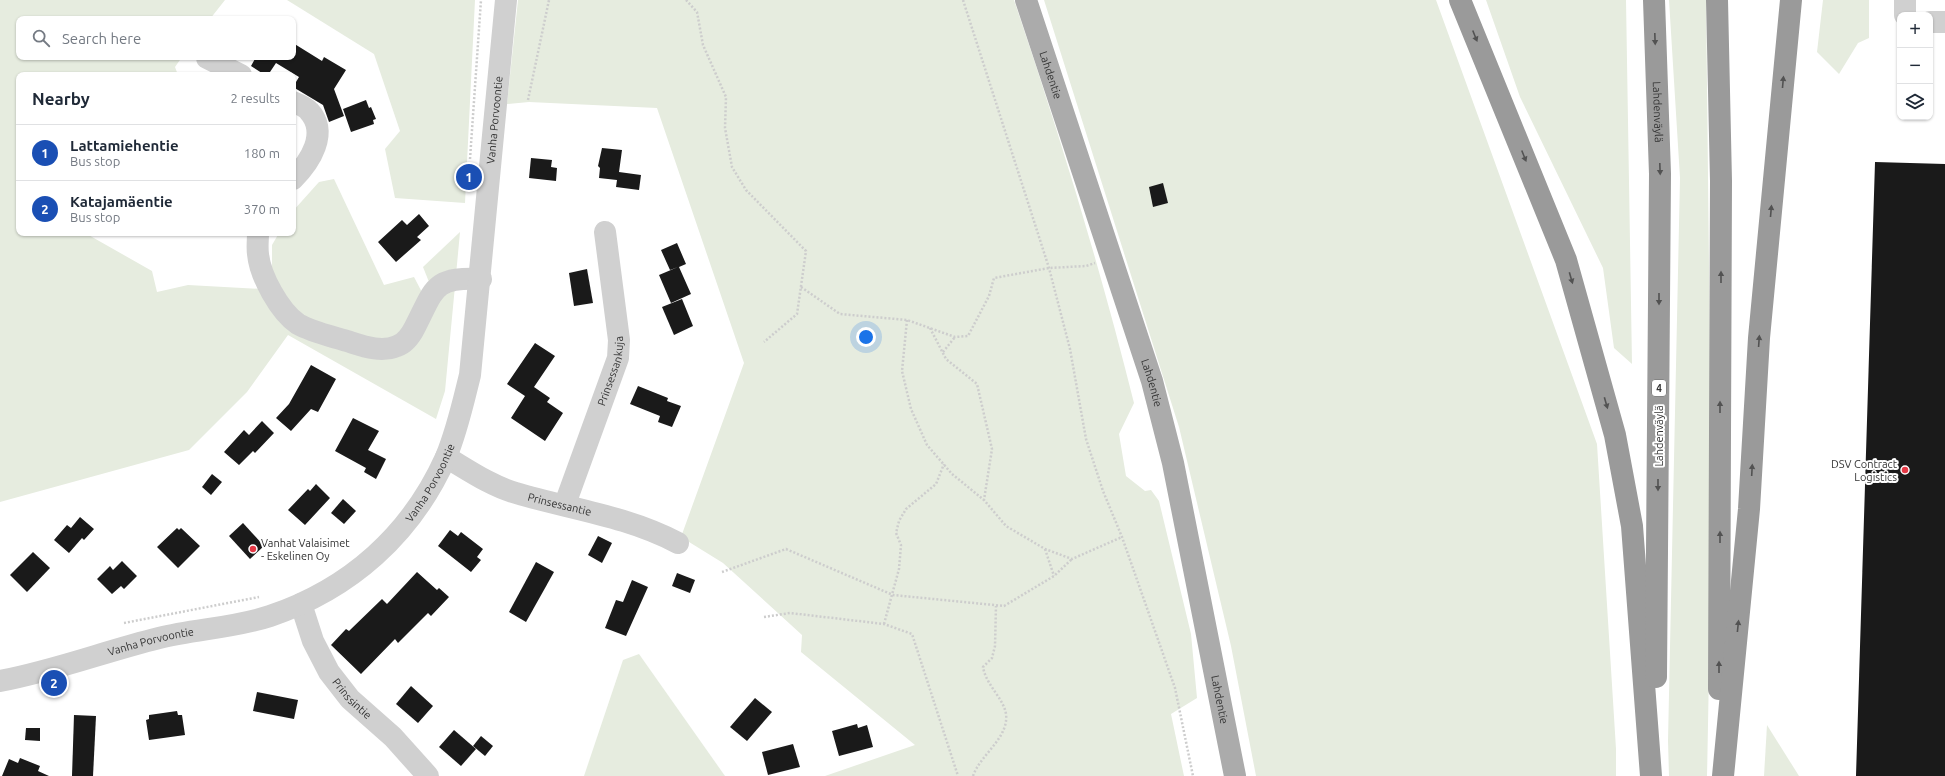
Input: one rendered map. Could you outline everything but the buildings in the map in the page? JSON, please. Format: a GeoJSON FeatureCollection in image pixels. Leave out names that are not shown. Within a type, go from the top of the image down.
{"type":"FeatureCollection","features":[{"type":"Feature","properties":{"kind":"highway"},"geometry":{"type":"LineString","coordinates":[[1460,0],[1566,260],[1615,435],[1632,526],[1651,776]]}},
{"type":"Feature","properties":{"kind":"highway","name":"Lahdenväylä"},"geometry":{"type":"LineString","coordinates":[[1654,0],[1660,174],[1655,776]]}},
{"type":"Feature","properties":{"kind":"highway"},"geometry":{"type":"LineString","coordinates":[[1717,0],[1721,181],[1718,776]]}},
{"type":"Feature","properties":{"kind":"highway"},"geometry":{"type":"LineString","coordinates":[[1723,776],[1749,509],[1759,338],[1791,0]]}},
{"type":"Feature","properties":{"kind":"main road","name":"Lahdentie"},"geometry":{"type":"LineString","coordinates":[[1026,0],[1152,381],[1173,463],[1235,776]]}},
{"type":"Feature","properties":{"kind":"street","name":"Vanha Porvoontie"},"geometry":{"type":"LineString","coordinates":[[0,681],[160,638],[268,616],[300,604],[355,574],[381,551],[403,526],[428,493],[446,457],[458,422],[470,375],[506,0]]}},
{"type":"Feature","properties":{"kind":"street"},"geometry":{"type":"LineString","coordinates":[[1905,0],[1905,12]]}},
{"type":"Feature","properties":{"kind":"street"},"geometry":{"type":"LineString","coordinates":[[1933,22],[1945,22]]}},
{"type":"Feature","properties":{"kind":"street"},"geometry":{"type":"LineString","coordinates":[[211,60],[234,72]]}},
{"type":"Feature","properties":{"kind":"street"},"geometry":{"type":"LineString","coordinates":[[296,104],[309,110],[315,120],[318,130],[318,141],[312,153],[296,176]]}},
{"type":"Feature","properties":{"kind":"street","name":"Prinsessankuja"},"geometry":{"type":"LineString","coordinates":[[565,504],[618,358],[619,340],[605,232]]}},
{"type":"Feature","properties":{"kind":"street"},"geometry":{"type":"LineString","coordinates":[[258,236],[258,255],[262,272],[268,284],[290,317],[307,328],[379,349],[397,347],[407,339],[439,285],[447,281],[463,278],[480,279]]}},
{"type":"Feature","properties":{"kind":"street","name":"Prinsessantie"},"geometry":{"type":"LineString","coordinates":[[446,457],[487,481],[515,493],[565,504],[642,526],[678,543]]}},
{"type":"Feature","properties":{"kind":"street","name":"Prinssintie"},"geometry":{"type":"LineString","coordinates":[[300,604],[313,642],[329,672],[350,699],[393,737],[428,776]]}},
{"type":"Feature","properties":{"kind":"path"},"geometry":{"type":"LineString","coordinates":[[528,100],[549,0]]}},
{"type":"Feature","properties":{"kind":"path"},"geometry":{"type":"LineString","coordinates":[[686,0],[697,12],[703,45],[726,97],[725,128],[732,166],[746,190],[806,251],[797,314],[764,342]]}},
{"type":"Feature","properties":{"kind":"path"},"geometry":{"type":"LineString","coordinates":[[963,0],[1049,268],[1070,349],[1086,439],[1102,491],[1122,537],[1175,688],[1193,776]]}},
{"type":"Feature","properties":{"kind":"path"},"geometry":{"type":"LineString","coordinates":[[801,287],[840,314],[906,320],[930,327],[955,337],[968,336],[989,296],[994,278],[1049,268],[1086,266],[1112,257]]}},
{"type":"Feature","properties":{"kind":"path"},"geometry":{"type":"LineString","coordinates":[[906,320],[902,370],[911,409],[927,445],[952,474],[984,500],[1006,526],[1045,549],[1072,559]]}},
{"type":"Feature","properties":{"kind":"path"},"geometry":{"type":"LineString","coordinates":[[930,327],[946,359],[977,384],[992,449],[984,500]]}},
{"type":"Feature","properties":{"kind":"path"},"geometry":{"type":"LineString","coordinates":[[943,352],[955,337]]}},
{"type":"Feature","properties":{"kind":"path"},"geometry":{"type":"LineString","coordinates":[[884,624],[900,569],[901,545],[896,533],[899,521],[906,509],[936,484],[944,464]]}},
{"type":"Feature","properties":{"kind":"path"},"geometry":{"type":"LineString","coordinates":[[722,572],[786,549],[893,595],[1004,606],[1054,576],[1072,559],[1122,537]]}},
{"type":"Feature","properties":{"kind":"path"},"geometry":{"type":"LineString","coordinates":[[1045,549],[1054,576]]}},
{"type":"Feature","properties":{"kind":"path"},"geometry":{"type":"LineString","coordinates":[[124,623],[259,597]]}},
{"type":"Feature","properties":{"kind":"path"},"geometry":{"type":"LineString","coordinates":[[973,776],[975,768],[997,740],[1004,726],[1006,714],[985,676],[983,667],[992,658],[995,646],[996,606]]}},
{"type":"Feature","properties":{"kind":"path"},"geometry":{"type":"LineString","coordinates":[[764,617],[790,613],[884,624],[912,634],[958,776]]}},
{"type":"Feature","properties":{"kind":"shaded area"},"geometry":{"type":"Polygon","coordinates":[[[0,0],[225,0],[212,16],[16,16],[16,60],[180,60],[175,67],[177,72],[16,72],[16,236],[90,236],[152,271],[157,292],[188,285],[263,289],[294,327],[406,351],[441,288],[455,286],[445,391],[436,419],[288,335],[247,392],[189,450],[0,502],[0,0]]]}},
{"type":"Feature","properties":{"kind":"shaded area"},"geometry":{"type":"Polygon","coordinates":[[[287,0],[475,0],[465,203],[395,198],[385,149],[400,131],[374,54],[287,0]]]}},
{"type":"Feature","properties":{"kind":"shaded area"},"geometry":{"type":"Polygon","coordinates":[[[518,0],[1014,0],[1078,200],[1134,403],[1119,434],[1126,476],[1145,491],[1151,490],[1159,501],[1191,634],[1197,698],[1171,714],[1184,776],[825,776],[915,745],[801,652],[802,635],[723,563],[681,537],[744,363],[657,108],[529,102],[507,104],[518,0]]]}},
{"type":"Feature","properties":{"kind":"shaded area"},"geometry":{"type":"Polygon","coordinates":[[[1044,0],[1436,0],[1597,444],[1616,749],[1616,776],[1256,776],[1231,646],[1179,427],[1044,0]]]}},
{"type":"Feature","properties":{"kind":"shaded area"},"geometry":{"type":"Polygon","coordinates":[[[1486,0],[1626,0],[1632,364],[1614,348],[1603,268],[1520,97],[1486,0]]]}},
{"type":"Feature","properties":{"kind":"shaded area"},"geometry":{"type":"Polygon","coordinates":[[[1669,0],[1706,0],[1710,486],[1707,776],[1669,776],[1668,741],[1680,178],[1669,0]]]}},
{"type":"Feature","properties":{"kind":"shaded area"},"geometry":{"type":"Polygon","coordinates":[[[1823,0],[1869,0],[1869,38],[1858,43],[1839,74],[1817,52],[1823,0]]]}},
{"type":"Feature","properties":{"kind":"shaded area"},"geometry":{"type":"Polygon","coordinates":[[[334,179],[384,285],[414,277],[425,298],[409,330],[378,346],[300,322],[272,284],[272,245],[277,236],[296,236],[296,208],[319,182],[334,179]]]}},
{"type":"Feature","properties":{"kind":"shaded area"},"geometry":{"type":"Polygon","coordinates":[[[460,232],[456,275],[431,287],[423,267],[460,232]]]}},
{"type":"Feature","properties":{"kind":"shaded area"},"geometry":{"type":"Polygon","coordinates":[[[639,654],[725,776],[584,776],[623,660],[639,654]]]}},
{"type":"Feature","properties":{"kind":"shaded area"},"geometry":{"type":"Polygon","coordinates":[[[1767,725],[1799,776],[1764,776],[1767,725]]]}},
{"type":"Feature","properties":{"kind":"place","name":"Lattamiehentie"},"geometry":{"type":"Point","coordinates":[469,177]}},
{"type":"Feature","properties":{"kind":"place","name":"DSV Contract Logistics"},"geometry":{"type":"Point","coordinates":[1905,470]}},
{"type":"Feature","properties":{"kind":"place","name":"Vanhat Valaisimet - Eskelinen Oy"},"geometry":{"type":"Point","coordinates":[253,549]}},
{"type":"Feature","properties":{"kind":"place","name":"Katajamäentie"},"geometry":{"type":"Point","coordinates":[54,683]}}]}
